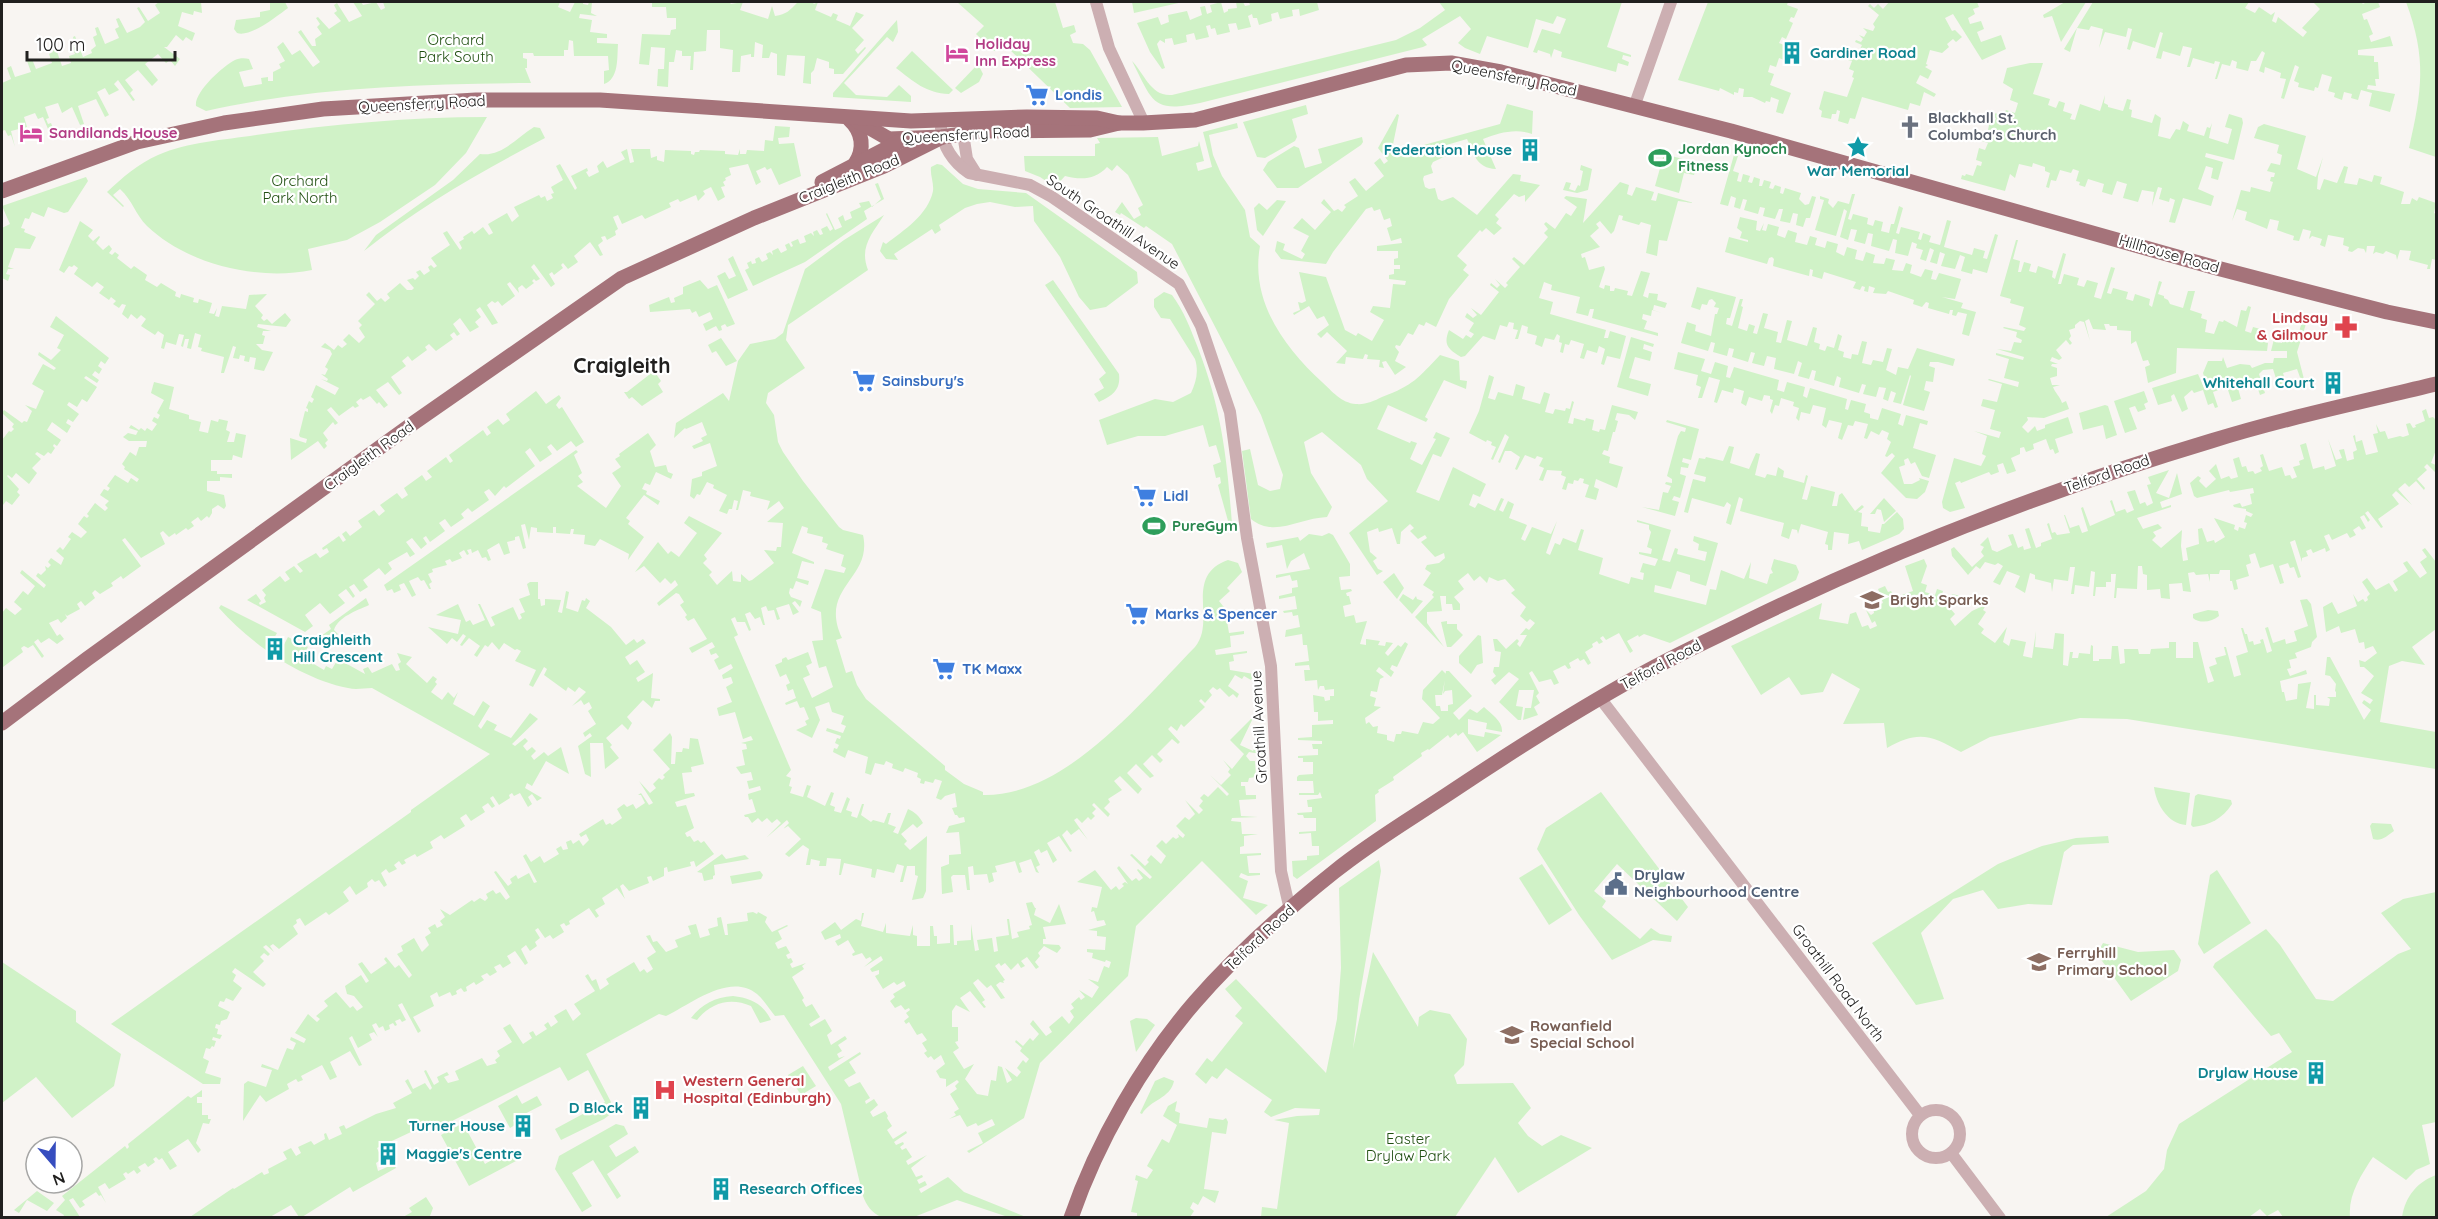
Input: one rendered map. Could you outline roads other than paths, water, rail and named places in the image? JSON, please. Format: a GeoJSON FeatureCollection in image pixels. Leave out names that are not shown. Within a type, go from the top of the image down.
{"type":"FeatureCollection","features":[{"type":"Feature","properties":{"kind":"main road","name":"Queensferry Road"},"geometry":{"type":"LineString","coordinates":[[850,118],[890,139],[942,137],[962,126],[1079,118],[1097,118],[1119,123],[1195,120],[1419,63],[1451,63],[1501,72],[1766,141],[1905,181]]}},
{"type":"Feature","properties":{"kind":"main road","name":"Queensferry Road"},"geometry":{"type":"LineString","coordinates":[[2,191],[136,142],[224,123],[323,109],[476,100],[600,100],[850,118],[936,121],[981,131],[1090,130],[1119,123]]}},
{"type":"Feature","properties":{"kind":"main road"},"geometry":{"type":"LineString","coordinates":[[850,118],[861,136],[861,155],[855,164]]}},
{"type":"Feature","properties":{"kind":"main road","name":"Craigleith Road"},"geometry":{"type":"LineString","coordinates":[[754,218],[908,138],[936,121]]}},
{"type":"Feature","properties":{"kind":"main road","name":"Craigleith Road"},"geometry":{"type":"LineString","coordinates":[[2,723],[406,428],[598,294],[643,267],[754,218],[884,165],[942,137]]}},
{"type":"Feature","properties":{"kind":"main road","name":"Hillhouse Road"},"geometry":{"type":"LineString","coordinates":[[1905,181],[2245,276],[2436,322]]}},
{"type":"Feature","properties":{"kind":"main road","name":"Telford Road"},"geometry":{"type":"LineString","coordinates":[[1071,1218],[1092,1163],[1119,1112],[1160,1048],[1211,984],[1335,871],[1527,741],[1600,698],[1752,619],[1863,568],[2028,501],[2246,430],[2436,384]]}},
{"type":"Feature","properties":{"kind":"street"},"geometry":{"type":"LineString","coordinates":[[1096,2],[1112,54],[1144,123]]}},
{"type":"Feature","properties":{"kind":"street"},"geometry":{"type":"LineString","coordinates":[[1634,107],[1671,2]]}},
{"type":"Feature","properties":{"kind":"street","name":"South Groathill Avenue"},"geometry":{"type":"LineString","coordinates":[[936,121],[945,148],[960,167],[978,176],[1030,185],[1157,267],[1182,288],[1210,348],[1230,412],[1248,542]]}},
{"type":"Feature","properties":{"kind":"street"},"geometry":{"type":"LineString","coordinates":[[962,126],[967,159],[978,176]]}},
{"type":"Feature","properties":{"kind":"street","name":"Groathill Avenue"},"geometry":{"type":"LineString","coordinates":[[1248,542],[1271,666],[1281,871],[1290,910]]}},
{"type":"Feature","properties":{"kind":"street","name":"Groathill Road North"},"geometry":{"type":"LineString","coordinates":[[1600,698],[1920,1115]]}},
{"type":"Feature","properties":{"kind":"street"},"geometry":{"type":"LineString","coordinates":[[1935,1109],[1943,1110],[1957,1121],[1959,1141],[1951,1153],[1935,1158],[1919,1152],[1911,1137],[1912,1128],[1920,1115],[1935,1109]]}},
{"type":"Feature","properties":{"kind":"street"},"geometry":{"type":"LineString","coordinates":[[1951,1153],[2000,1218]]}},
{"type":"Feature","properties":{"kind":"place","name":"Holiday Inn Express"},"geometry":{"type":"Point","coordinates":[957,53]}},
{"type":"Feature","properties":{"kind":"place","name":"Gardiner Road"},"geometry":{"type":"Point","coordinates":[1792,53]}},
{"type":"Feature","properties":{"kind":"place","name":"Londis"},"geometry":{"type":"Point","coordinates":[1037,95]}},
{"type":"Feature","properties":{"kind":"place","name":"Blackhall St. Columba's Church"},"geometry":{"type":"Point","coordinates":[1910,127]}},
{"type":"Feature","properties":{"kind":"place","name":"Sandilands House"},"geometry":{"type":"Point","coordinates":[31,133]}},
{"type":"Feature","properties":{"kind":"place","name":"War Memorial"},"geometry":{"type":"Point","coordinates":[1858,147]}},
{"type":"Feature","properties":{"kind":"place","name":"Federation House"},"geometry":{"type":"Point","coordinates":[1530,150]}},
{"type":"Feature","properties":{"kind":"place","name":"Jordan Kynoch Fitness"},"geometry":{"type":"Point","coordinates":[1660,158]}},
{"type":"Feature","properties":{"kind":"place","name":"Lindsay & Gilmour"},"geometry":{"type":"Point","coordinates":[2346,327]}},
{"type":"Feature","properties":{"kind":"place","name":"Sainsbury's"},"geometry":{"type":"Point","coordinates":[864,381]}},
{"type":"Feature","properties":{"kind":"place","name":"Whitehall Court"},"geometry":{"type":"Point","coordinates":[2333,383]}},
{"type":"Feature","properties":{"kind":"place","name":"Lidl"},"geometry":{"type":"Point","coordinates":[1145,496]}},
{"type":"Feature","properties":{"kind":"place","name":"PureGym"},"geometry":{"type":"Point","coordinates":[1154,526]}},
{"type":"Feature","properties":{"kind":"place","name":"Bright Sparks"},"geometry":{"type":"Point","coordinates":[1872,600]}},
{"type":"Feature","properties":{"kind":"place","name":"Marks & Spencer"},"geometry":{"type":"Point","coordinates":[1137,614]}},
{"type":"Feature","properties":{"kind":"place","name":"Craighleith Hill Crescent"},"geometry":{"type":"Point","coordinates":[275,649]}},
{"type":"Feature","properties":{"kind":"place","name":"TK Maxx"},"geometry":{"type":"Point","coordinates":[944,669]}},
{"type":"Feature","properties":{"kind":"place","name":"Drylaw Neighbourhood Centre"},"geometry":{"type":"Point","coordinates":[1616,884]}},
{"type":"Feature","properties":{"kind":"place","name":"Ferryhill Primary School"},"geometry":{"type":"Point","coordinates":[2039,962]}},
{"type":"Feature","properties":{"kind":"place","name":"Rowanfield Special School"},"geometry":{"type":"Point","coordinates":[1512,1035]}},
{"type":"Feature","properties":{"kind":"place","name":"Drylaw House"},"geometry":{"type":"Point","coordinates":[2316,1073]}},
{"type":"Feature","properties":{"kind":"place","name":"Western General Hospital (Edinburgh)"},"geometry":{"type":"Point","coordinates":[665,1090]}},
{"type":"Feature","properties":{"kind":"place","name":"D Block"},"geometry":{"type":"Point","coordinates":[641,1108]}},
{"type":"Feature","properties":{"kind":"place","name":"Turner House"},"geometry":{"type":"Point","coordinates":[523,1126]}},
{"type":"Feature","properties":{"kind":"place","name":"Maggie's Centre"},"geometry":{"type":"Point","coordinates":[388,1154]}},
{"type":"Feature","properties":{"kind":"place","name":"Research Offices"},"geometry":{"type":"Point","coordinates":[721,1189]}},
{"type":"Feature","properties":{"kind":"district","name":"Craigleith"},"geometry":{"type":"Point","coordinates":[622,366]}},
{"type":"Feature","properties":{"kind":"park label","name":"Orchard Park South"},"geometry":{"type":"Point","coordinates":[456,48]}},
{"type":"Feature","properties":{"kind":"park label","name":"Orchard Park North"},"geometry":{"type":"Point","coordinates":[300,190]}},
{"type":"Feature","properties":{"kind":"park label","name":"Easter Drylaw Park"},"geometry":{"type":"Point","coordinates":[1408,1148]}}]}
